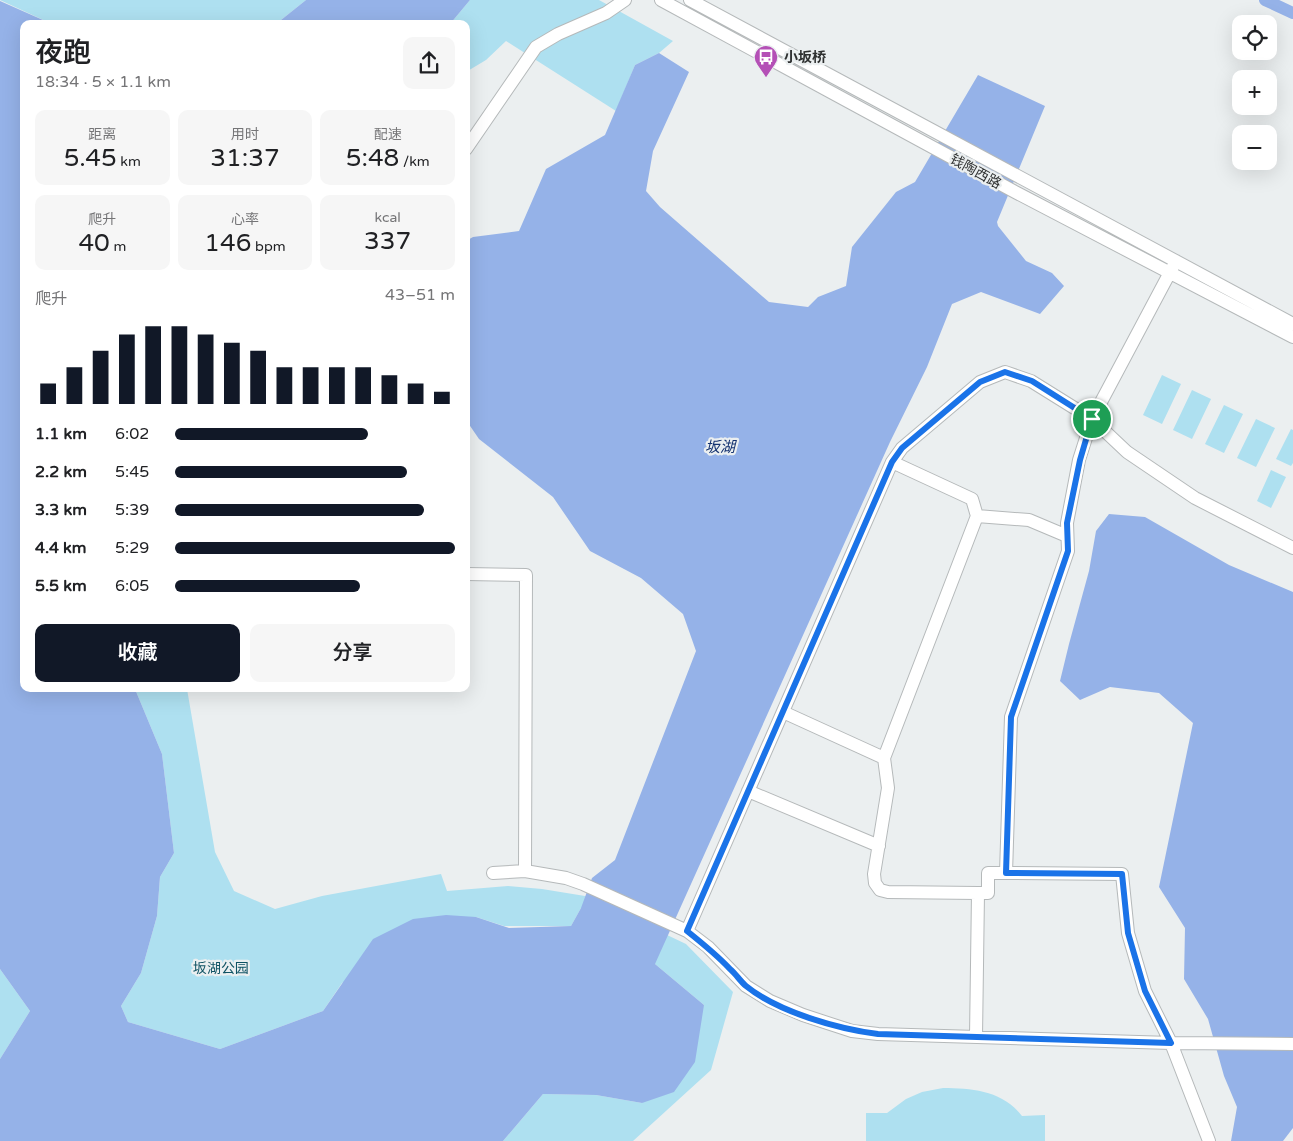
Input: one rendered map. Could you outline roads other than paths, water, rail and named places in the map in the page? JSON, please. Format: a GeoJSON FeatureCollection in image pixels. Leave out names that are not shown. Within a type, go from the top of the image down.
{"type":"FeatureCollection","features":[{"type":"Feature","properties":{"kind":"street"},"geometry":{"type":"LineString","coordinates":[[470,144],[536,47],[558,34],[606,13],[625,0]]}},
{"type":"Feature","properties":{"kind":"street","name":"钱陶西路"},"geometry":{"type":"LineString","coordinates":[[661,0],[1016,194],[1293,337]]}},
{"type":"Feature","properties":{"kind":"street","name":"钱陶西路"},"geometry":{"type":"LineString","coordinates":[[690,0],[1293,324]]}},
{"type":"Feature","properties":{"kind":"street"},"geometry":{"type":"LineString","coordinates":[[1006,873],[1011,717],[1068,551],[1067,523],[1078,469],[1092,419],[1176,261]]}},
{"type":"Feature","properties":{"kind":"street"},"geometry":{"type":"LineString","coordinates":[[687,931],[892,462],[902,448],[980,382],[1005,372],[1032,381],[1092,419],[1127,452],[1187,493],[1293,548]]}},
{"type":"Feature","properties":{"kind":"street"},"geometry":{"type":"LineString","coordinates":[[892,462],[972,499],[978,516],[884,758],[888,788],[874,874],[875,883],[880,890],[888,892],[988,893],[988,873],[1122,874],[1128,933],[1145,991],[1171,1043],[1209,1141]]}},
{"type":"Feature","properties":{"kind":"street"},"geometry":{"type":"LineString","coordinates":[[978,516],[1029,520],[1067,536]]}},
{"type":"Feature","properties":{"kind":"street"},"geometry":{"type":"LineString","coordinates":[[470,574],[526,575],[526,871]]}},
{"type":"Feature","properties":{"kind":"street"},"geometry":{"type":"LineString","coordinates":[[783,712],[884,758]]}},
{"type":"Feature","properties":{"kind":"street"},"geometry":{"type":"LineString","coordinates":[[748,791],[878,846]]}},
{"type":"Feature","properties":{"kind":"street"},"geometry":{"type":"LineString","coordinates":[[493,873],[526,871],[566,878],[583,884],[687,931],[708,947],[746,986],[770,1001],[803,1015],[852,1031],[878,1034],[1171,1043],[1293,1044]]}},
{"type":"Feature","properties":{"kind":"street"},"geometry":{"type":"LineString","coordinates":[[976,1037],[978,893]]}},
{"type":"Feature","properties":{"kind":"water"},"geometry":{"type":"Polygon","coordinates":[[[306,0],[470,0],[453,20],[281,20],[306,0]]]}},
{"type":"Feature","properties":{"kind":"water","name":"坂湖"},"geometry":{"type":"Polygon","coordinates":[[[0,1],[43,20],[20,20],[20,692],[136,692],[162,754],[174,853],[160,877],[157,916],[141,973],[121,1006],[128,1022],[220,1049],[323,1011],[373,939],[413,919],[446,915],[476,917],[509,928],[571,926],[581,908],[592,878],[615,860],[696,651],[683,614],[641,578],[590,551],[553,497],[479,439],[470,426],[470,239],[519,231],[546,169],[605,135],[635,65],[659,53],[689,72],[653,151],[646,191],[660,207],[769,302],[808,307],[818,297],[846,286],[852,247],[896,192],[915,182],[978,75],[1045,106],[997,222],[998,226],[1026,261],[1052,273],[1064,286],[1040,314],[981,292],[952,304],[927,367],[890,442],[655,964],[704,1005],[695,1062],[674,1092],[642,1103],[596,1095],[543,1094],[503,1141],[0,1141],[0,1059],[30,1011],[0,969],[0,1]]]}},
{"type":"Feature","properties":{"kind":"water"},"geometry":{"type":"Polygon","coordinates":[[[1109,514],[1145,517],[1229,565],[1293,592],[1293,1128],[1283,1141],[1231,1141],[1237,1107],[1224,1076],[1208,1019],[1184,979],[1185,928],[1159,887],[1193,723],[1159,693],[1110,687],[1080,700],[1060,681],[1089,571],[1096,531],[1109,514]]]}},
{"type":"Feature","properties":{"kind":"waterway"},"geometry":{"type":"LineString","coordinates":[[1265,0],[1293,13]]}},
{"type":"Feature","properties":{"kind":"place","name":"小坂桥"},"geometry":{"type":"Point","coordinates":[766,78]}},
{"type":"Feature","properties":{"kind":"park label","name":"坂湖公园"},"geometry":{"type":"Point","coordinates":[221,968]}}]}
